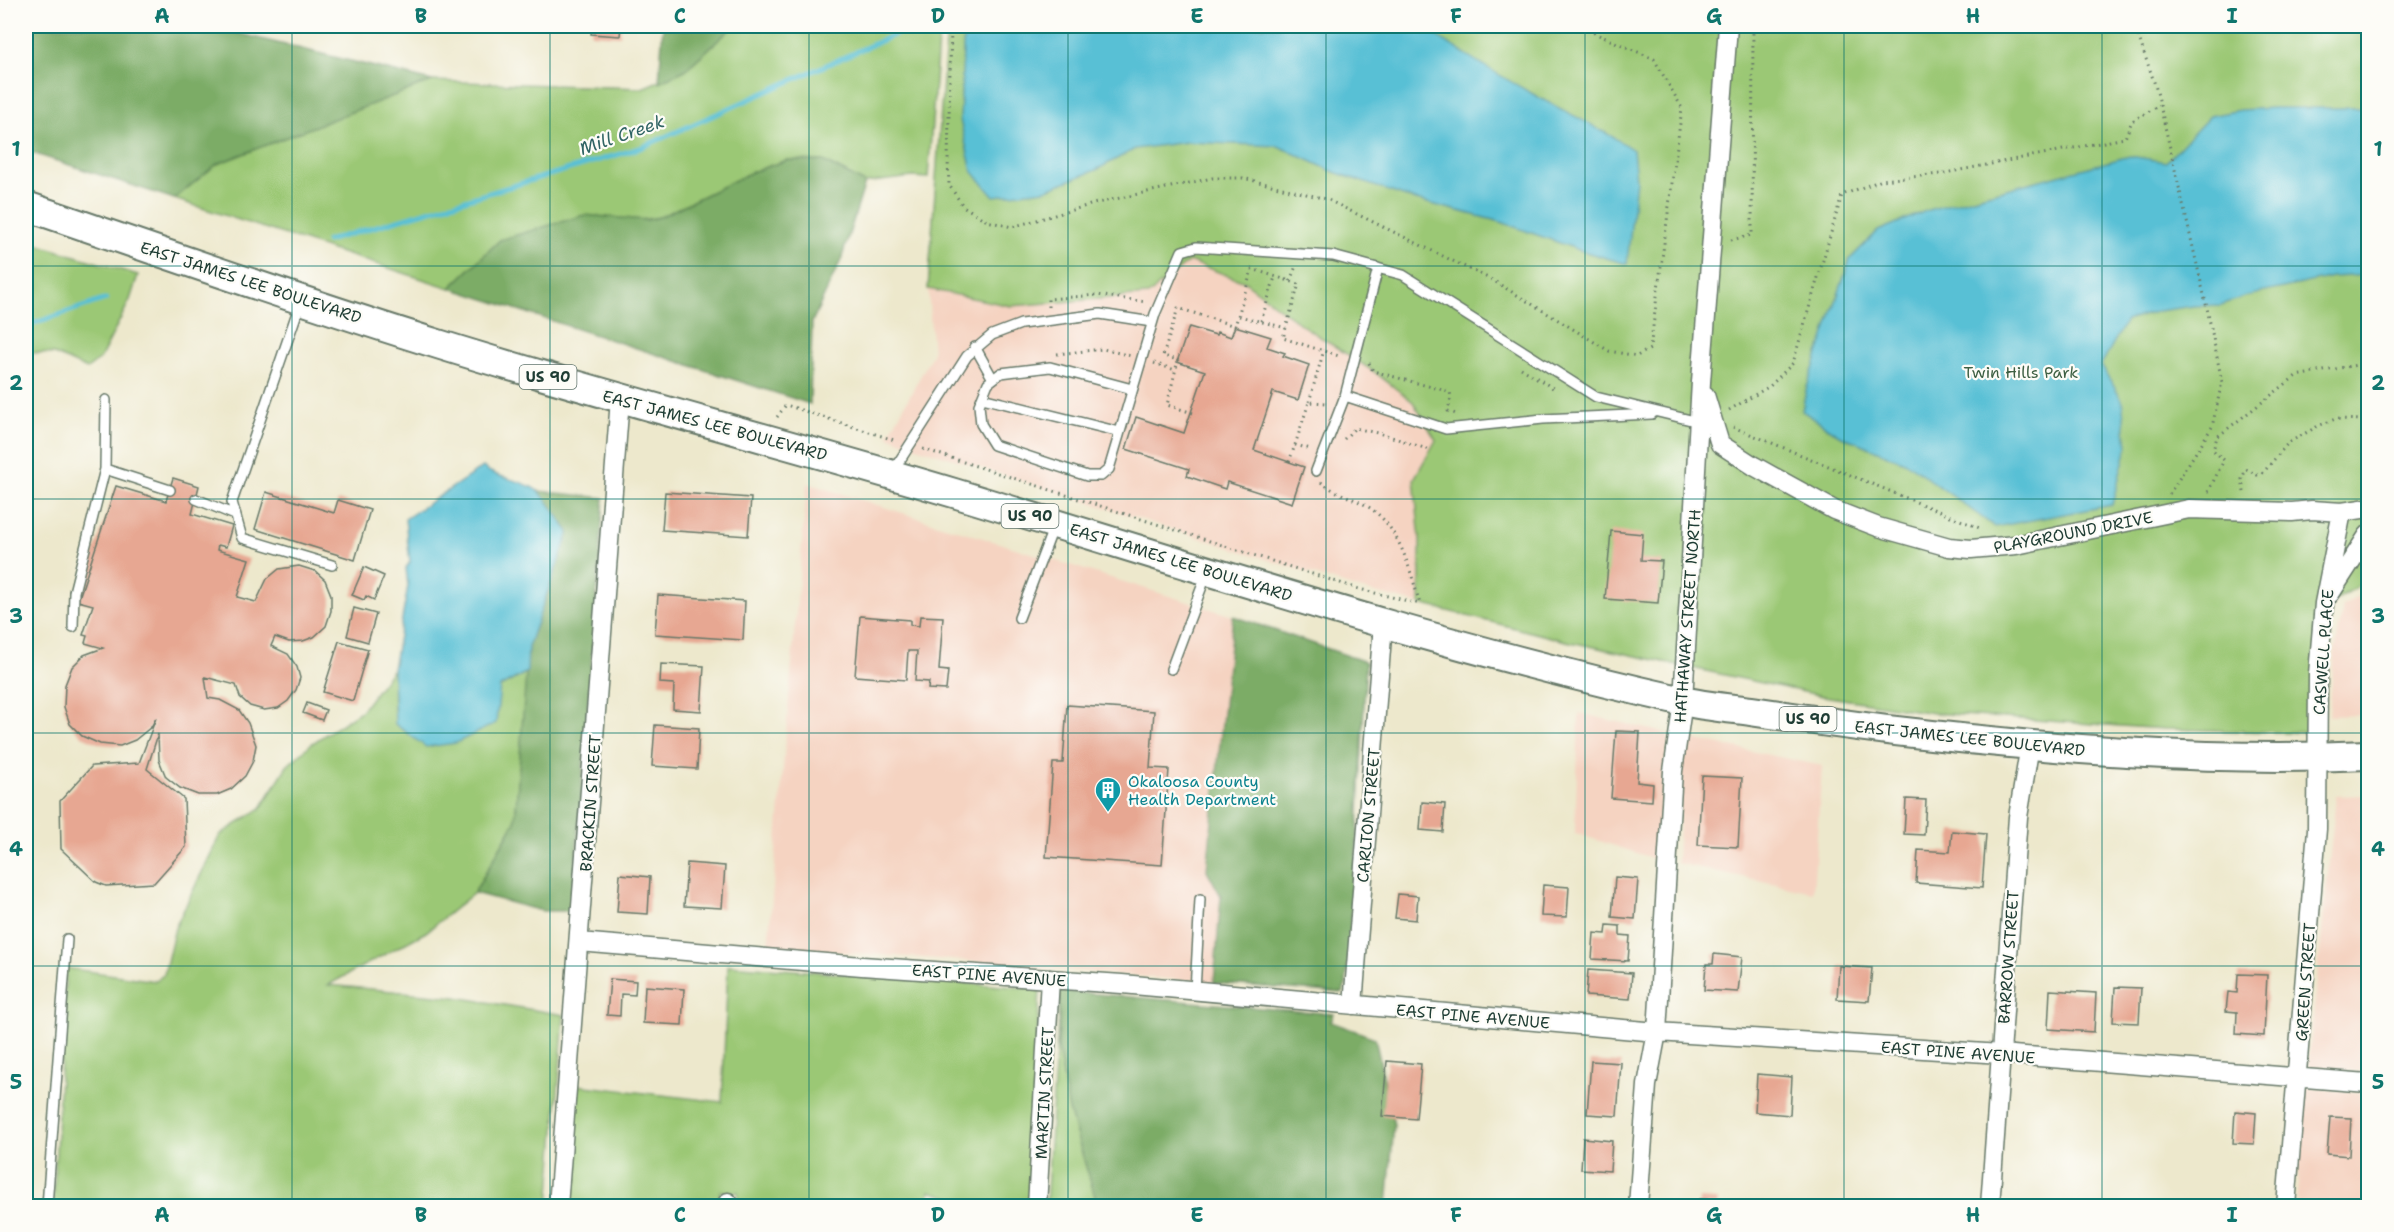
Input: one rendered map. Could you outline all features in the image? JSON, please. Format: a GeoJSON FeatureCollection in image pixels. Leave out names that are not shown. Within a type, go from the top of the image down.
{"type":"FeatureCollection","features":[{"type":"Feature","properties":{"kind":"main road","name":"EAST JAMES LEE BOULEVARD"},"geometry":{"type":"LineString","coordinates":[[26,206],[435,343],[620,399],[891,474],[1383,624],[1484,652],[1683,701],[1855,726],[2030,745],[2230,756],[2368,755]]}},
{"type":"Feature","properties":{"kind":"street","name":"HATHAWAY STREET NORTH"},"geometry":{"type":"LineString","coordinates":[[1638,1206],[1647,1085],[1657,1032],[1673,771],[1683,701],[1701,382],[1728,26]]}},
{"type":"Feature","properties":{"kind":"street","name":"PLAYGROUND DRIVE"},"geometry":{"type":"LineString","coordinates":[[1701,382],[1720,444],[1754,466],[1834,510],[1878,527],[1949,547],[1971,549],[2016,545],[2189,509],[2342,512],[2368,508]]}},
{"type":"Feature","properties":{"kind":"street","name":"BRACKIN STREET"},"geometry":{"type":"LineString","coordinates":[[558,1206],[620,399]]}},
{"type":"Feature","properties":{"kind":"street","name":"CASWELL PLACE"},"geometry":{"type":"LineString","coordinates":[[2318,757],[2318,674],[2324,603],[2342,512]]}},
{"type":"Feature","properties":{"kind":"street"},"geometry":{"type":"LineString","coordinates":[[2324,603],[2368,535]]}},
{"type":"Feature","properties":{"kind":"street","name":"CARLTON STREET"},"geometry":{"type":"LineString","coordinates":[[1353,1005],[1383,624]]}},
{"type":"Feature","properties":{"kind":"street","name":"BARROW STREET"},"geometry":{"type":"LineString","coordinates":[[1990,1206],[2018,817],[2030,745]]}},
{"type":"Feature","properties":{"kind":"street","name":"GREEN STREET"},"geometry":{"type":"LineString","coordinates":[[2286,1206],[2317,829],[2318,757]]}},
{"type":"Feature","properties":{"kind":"street","name":"EAST PINE AVENUE"},"geometry":{"type":"LineString","coordinates":[[579,942],[1050,979],[1657,1032],[2001,1054],[2368,1083]]}},
{"type":"Feature","properties":{"kind":"street","name":"MARTIN STREET"},"geometry":{"type":"LineString","coordinates":[[1037,1206],[1050,979]]}},
{"type":"Feature","properties":{"kind":"lane"},"geometry":{"type":"LineString","coordinates":[[1132,389],[1050,367],[1001,373],[988,383],[979,405],[981,424],[994,445],[1087,476],[1101,476],[1109,469],[1152,322],[1182,252],[1196,247],[1333,256],[1403,275],[1596,397],[1699,422]]}},
{"type":"Feature","properties":{"kind":"lane"},"geometry":{"type":"LineString","coordinates":[[1319,472],[1345,396],[1378,268]]}},
{"type":"Feature","properties":{"kind":"lane"},"geometry":{"type":"LineString","coordinates":[[302,298],[232,502],[242,538],[332,565]]}},
{"type":"Feature","properties":{"kind":"lane"},"geometry":{"type":"LineString","coordinates":[[891,474],[967,356],[992,335],[1021,324],[1100,314],[1152,322]]}},
{"type":"Feature","properties":{"kind":"lane"},"geometry":{"type":"LineString","coordinates":[[975,347],[993,379]]}},
{"type":"Feature","properties":{"kind":"lane"},"geometry":{"type":"LineString","coordinates":[[1345,396],[1446,429],[1543,419],[1664,413]]}},
{"type":"Feature","properties":{"kind":"lane"},"geometry":{"type":"LineString","coordinates":[[982,398],[1120,432]]}},
{"type":"Feature","properties":{"kind":"lane"},"geometry":{"type":"LineString","coordinates":[[73,627],[74,592],[105,469],[106,400]]}},
{"type":"Feature","properties":{"kind":"lane"},"geometry":{"type":"LineString","coordinates":[[105,469],[170,490]]}},
{"type":"Feature","properties":{"kind":"lane"},"geometry":{"type":"LineString","coordinates":[[196,499],[236,515]]}},
{"type":"Feature","properties":{"kind":"lane"},"geometry":{"type":"LineString","coordinates":[[1019,618],[1054,523]]}},
{"type":"Feature","properties":{"kind":"lane"},"geometry":{"type":"LineString","coordinates":[[1171,669],[1208,570]]}},
{"type":"Feature","properties":{"kind":"lane"},"geometry":{"type":"LineString","coordinates":[[1195,992],[1200,898]]}},
{"type":"Feature","properties":{"kind":"lane"},"geometry":{"type":"LineString","coordinates":[[47,1206],[67,939]]}},
{"type":"Feature","properties":{"kind":"path"},"geometry":{"type":"LineString","coordinates":[[951,26],[949,185],[963,206],[987,221],[1012,227],[1097,203],[1212,178],[1243,178],[1326,199],[1494,281],[1609,351],[1637,356],[1650,349],[1682,108],[1654,59],[1578,26]]}},
{"type":"Feature","properties":{"kind":"path"},"geometry":{"type":"LineString","coordinates":[[1730,249],[1731,238],[1752,235],[1753,26]]}},
{"type":"Feature","properties":{"kind":"path"},"geometry":{"type":"LineString","coordinates":[[2136,26],[2156,83],[2222,382],[2212,427],[2168,496]]}},
{"type":"Feature","properties":{"kind":"path"},"geometry":{"type":"LineString","coordinates":[[1724,414],[1770,386],[1793,363],[1842,195],[1882,180],[1940,174],[2125,138],[2132,121],[2160,105]]}},
{"type":"Feature","properties":{"kind":"path"},"geometry":{"type":"LineString","coordinates":[[1193,413],[1167,405],[1178,360],[1163,356],[1178,308],[1235,326],[1252,269],[1299,284],[1283,338],[1339,356],[1338,362]]}},
{"type":"Feature","properties":{"kind":"path"},"geometry":{"type":"LineString","coordinates":[[1261,322],[1275,277]]}},
{"type":"Feature","properties":{"kind":"path"},"geometry":{"type":"LineString","coordinates":[[1238,315],[1286,328]]}},
{"type":"Feature","properties":{"kind":"path"},"geometry":{"type":"LineString","coordinates":[[1055,354],[1103,349],[1175,370]]}},
{"type":"Feature","properties":{"kind":"path"},"geometry":{"type":"LineString","coordinates":[[1289,462],[1324,350]]}},
{"type":"Feature","properties":{"kind":"path"},"geometry":{"type":"LineString","coordinates":[[1370,352],[1368,363],[1373,371],[1450,392],[1448,411],[1461,415]]}},
{"type":"Feature","properties":{"kind":"path"},"geometry":{"type":"LineString","coordinates":[[2206,496],[2224,460],[2213,450],[2217,437],[2296,376],[2368,363]]}},
{"type":"Feature","properties":{"kind":"path"},"geometry":{"type":"LineString","coordinates":[[1518,366],[1558,390]]}},
{"type":"Feature","properties":{"kind":"path"},"geometry":{"type":"LineString","coordinates":[[1309,402],[1327,404],[1330,395]]}},
{"type":"Feature","properties":{"kind":"path"},"geometry":{"type":"LineString","coordinates":[[761,438],[786,405],[1359,589],[1420,604],[1403,548],[1379,515],[1369,507],[1325,486],[1319,481],[1319,472]]}},
{"type":"Feature","properties":{"kind":"path"},"geometry":{"type":"LineString","coordinates":[[2246,495],[2242,489],[2242,479],[2246,469],[2257,475],[2262,474],[2288,443],[2335,419],[2368,420]]}},
{"type":"Feature","properties":{"kind":"path"},"geometry":{"type":"LineString","coordinates":[[1725,423],[1983,529]]}},
{"type":"Feature","properties":{"kind":"path"},"geometry":{"type":"LineString","coordinates":[[1342,441],[1355,428],[1386,435],[1430,450]]}},
{"type":"Feature","properties":{"kind":"path"},"geometry":{"type":"LineString","coordinates":[[1294,445],[1313,450]]}},
{"type":"Feature","properties":{"kind":"shaded area"},"geometry":{"type":"Polygon","coordinates":[[[1189,261],[1245,282],[1303,326],[1373,371],[1413,402],[1436,440],[1414,479],[1420,540],[1420,604],[1359,589],[888,436],[933,353],[928,289],[1011,306],[1147,295],[1189,261]]]}},
{"type":"Feature","properties":{"kind":"shaded area"},"geometry":{"type":"Polygon","coordinates":[[[807,483],[1233,616],[1207,870],[1222,896],[1214,983],[967,961],[768,947],[807,483]]]}},
{"type":"Feature","properties":{"kind":"shaded area"},"geometry":{"type":"Polygon","coordinates":[[[2368,590],[2368,715],[2329,716],[2335,650],[2343,606],[2368,590]]]}},
{"type":"Feature","properties":{"kind":"shaded area"},"geometry":{"type":"Polygon","coordinates":[[[1579,713],[1669,734],[1664,770],[1658,860],[1575,833],[1579,713]]]}},
{"type":"Feature","properties":{"kind":"shaded area"},"geometry":{"type":"Polygon","coordinates":[[[1687,738],[1822,766],[1813,892],[1677,863],[1682,772],[1687,738]]]}},
{"type":"Feature","properties":{"kind":"shaded area"},"geometry":{"type":"Polygon","coordinates":[[[2368,795],[2368,1072],[2308,1067],[2336,796],[2368,795]]]}},
{"type":"Feature","properties":{"kind":"shaded area"},"geometry":{"type":"Polygon","coordinates":[[[2306,1088],[2368,1093],[2368,1206],[2296,1206],[2306,1088]]]}},
{"type":"Feature","properties":{"kind":"green space"},"geometry":{"type":"Polygon","coordinates":[[[26,26],[208,26],[432,81],[217,164],[174,199],[26,151],[26,26]]]}},
{"type":"Feature","properties":{"kind":"green space"},"geometry":{"type":"Polygon","coordinates":[[[663,26],[734,26],[685,70],[659,82],[663,26]]]}},
{"type":"Feature","properties":{"kind":"green space"},"geometry":{"type":"Polygon","coordinates":[[[734,26],[939,26],[928,178],[913,177],[865,183],[823,161],[787,160],[752,172],[660,217],[500,240],[450,288],[174,199],[217,164],[432,81],[642,88],[685,70],[734,26]]]}},
{"type":"Feature","properties":{"kind":"green space","name":"Twin Hills Park"},"geometry":{"type":"Polygon","coordinates":[[[947,26],[2368,26],[2368,580],[2332,602],[2318,733],[2165,729],[1933,713],[1823,696],[1566,641],[1420,604],[1420,540],[1414,479],[1436,440],[1413,402],[1373,371],[1303,326],[1245,282],[1189,261],[1148,295],[1011,306],[928,289],[947,26]]]}},
{"type":"Feature","properties":{"kind":"green space"},"geometry":{"type":"Polygon","coordinates":[[[787,160],[823,161],[865,183],[841,260],[812,322],[810,404],[450,288],[500,240],[584,215],[647,220],[660,217],[752,172],[787,160]]]}},
{"type":"Feature","properties":{"kind":"green space"},"geometry":{"type":"Polygon","coordinates":[[[26,241],[138,275],[130,300],[100,359],[87,369],[54,354],[26,352],[26,241]]]}},
{"type":"Feature","properties":{"kind":"green space"},"geometry":{"type":"Polygon","coordinates":[[[538,491],[604,498],[572,911],[542,911],[474,893],[515,822],[528,647],[569,532],[538,491]]]}},
{"type":"Feature","properties":{"kind":"green space"},"geometry":{"type":"Polygon","coordinates":[[[1233,616],[1366,662],[1358,831],[1346,985],[1342,993],[1214,983],[1221,896],[1207,870],[1233,616]]]}},
{"type":"Feature","properties":{"kind":"green space"},"geometry":{"type":"Polygon","coordinates":[[[393,669],[394,710],[500,687],[527,672],[515,822],[474,893],[426,932],[328,985],[456,997],[564,1015],[549,1206],[53,1206],[66,968],[156,981],[164,974],[175,928],[220,835],[261,808],[287,766],[311,744],[361,711],[393,669]]]}},
{"type":"Feature","properties":{"kind":"green space"},"geometry":{"type":"Polygon","coordinates":[[[728,965],[1040,989],[1028,1206],[977,1206],[930,1191],[928,1206],[737,1206],[738,1192],[720,1191],[719,1206],[636,1206],[568,1201],[577,1085],[722,1102],[728,965]]]}},
{"type":"Feature","properties":{"kind":"green space"},"geometry":{"type":"Polygon","coordinates":[[[1060,991],[1058,1048],[1069,1110],[1098,1206],[1046,1206],[1060,991]]]}},
{"type":"Feature","properties":{"kind":"green space"},"geometry":{"type":"Polygon","coordinates":[[[1060,991],[1334,1014],[1331,1022],[1375,1038],[1394,1125],[1387,1206],[1098,1206],[1069,1110],[1058,1048],[1060,991]]]}},
{"type":"Feature","properties":{"kind":"water"},"geometry":{"type":"Polygon","coordinates":[[[964,26],[1422,26],[1495,72],[1633,150],[1636,180],[1627,264],[1582,251],[1501,222],[1412,199],[1334,172],[1278,146],[1187,142],[1135,149],[1096,170],[1045,190],[994,196],[972,171],[960,120],[964,26]]]}},
{"type":"Feature","properties":{"kind":"water"},"geometry":{"type":"Polygon","coordinates":[[[2368,108],[2368,275],[2332,277],[2247,296],[2221,305],[2158,311],[2126,321],[2101,365],[2122,400],[2127,447],[2112,505],[1995,527],[1907,463],[1839,435],[1802,411],[1806,390],[1850,259],[1878,231],[1928,210],[2130,156],[2166,162],[2210,116],[2240,110],[2368,108]]]}},
{"type":"Feature","properties":{"kind":"water"},"geometry":{"type":"Polygon","coordinates":[[[483,467],[538,491],[569,532],[528,647],[527,672],[500,687],[496,723],[456,743],[426,747],[395,724],[393,669],[408,586],[406,568],[410,562],[405,519],[483,467]]]}},
{"type":"Feature","properties":{"kind":"building"},"geometry":{"type":"Polygon","coordinates":[[[402,26],[402,29],[381,27],[402,26]]]}},
{"type":"Feature","properties":{"kind":"building"},"geometry":{"type":"Polygon","coordinates":[[[592,26],[621,26],[620,36],[591,34],[592,26]]]}},
{"type":"Feature","properties":{"kind":"building"},"geometry":{"type":"Polygon","coordinates":[[[1235,326],[1271,337],[1267,347],[1285,353],[1283,356],[1309,365],[1298,400],[1273,392],[1254,450],[1304,467],[1292,503],[1227,482],[1225,489],[1187,476],[1189,469],[1126,449],[1136,417],[1184,433],[1205,371],[1177,362],[1189,327],[1231,337],[1235,326]]]}},
{"type":"Feature","properties":{"kind":"building"},"geometry":{"type":"Polygon","coordinates":[[[173,478],[199,486],[192,514],[232,526],[226,547],[218,545],[217,550],[249,559],[237,597],[256,602],[267,579],[279,569],[299,566],[315,571],[325,580],[331,595],[331,611],[326,626],[314,637],[289,642],[275,637],[271,646],[288,654],[297,667],[300,678],[296,690],[288,701],[278,708],[264,710],[250,706],[240,697],[236,685],[205,677],[208,698],[220,700],[239,710],[248,723],[256,745],[253,761],[245,776],[231,789],[217,795],[198,795],[180,788],[166,777],[159,760],[158,734],[147,769],[184,799],[186,847],[154,883],[106,886],[96,882],[61,849],[60,801],[92,766],[139,763],[156,718],[151,727],[135,740],[120,746],[100,744],[82,736],[70,724],[64,707],[65,685],[72,667],[84,655],[103,648],[85,643],[87,636],[83,635],[93,605],[78,601],[116,486],[166,501],[173,478]]]}},
{"type":"Feature","properties":{"kind":"building"},"geometry":{"type":"Polygon","coordinates":[[[266,492],[334,513],[338,500],[370,510],[355,560],[255,529],[266,492]]]}},
{"type":"Feature","properties":{"kind":"building"},"geometry":{"type":"Polygon","coordinates":[[[665,492],[751,498],[748,536],[662,530],[665,492]]]}},
{"type":"Feature","properties":{"kind":"building"},"geometry":{"type":"Polygon","coordinates":[[[1611,531],[1643,534],[1641,560],[1662,561],[1658,603],[1605,599],[1611,531]]]}},
{"type":"Feature","properties":{"kind":"building"},"geometry":{"type":"Polygon","coordinates":[[[364,567],[384,576],[374,600],[366,596],[364,600],[352,595],[364,567]]]}},
{"type":"Feature","properties":{"kind":"building"},"geometry":{"type":"Polygon","coordinates":[[[658,595],[745,601],[743,640],[655,634],[658,595]]]}},
{"type":"Feature","properties":{"kind":"building"},"geometry":{"type":"Polygon","coordinates":[[[354,608],[376,614],[368,642],[347,636],[354,608]]]}},
{"type":"Feature","properties":{"kind":"building"},"geometry":{"type":"Polygon","coordinates":[[[860,616],[910,620],[910,625],[919,626],[920,616],[943,617],[939,670],[948,671],[946,690],[928,689],[929,682],[915,681],[917,651],[908,651],[906,680],[855,676],[860,616]]]}},
{"type":"Feature","properties":{"kind":"building"},"geometry":{"type":"Polygon","coordinates":[[[339,641],[368,649],[353,701],[323,692],[339,641]]]}},
{"type":"Feature","properties":{"kind":"building"},"geometry":{"type":"Polygon","coordinates":[[[661,664],[704,666],[701,711],[673,709],[674,684],[660,683],[661,664]]]}},
{"type":"Feature","properties":{"kind":"building"},"geometry":{"type":"Polygon","coordinates":[[[307,703],[326,710],[322,720],[303,713],[307,703]]]}},
{"type":"Feature","properties":{"kind":"building","name":"Okaloosa County Health Department"},"geometry":{"type":"Polygon","coordinates":[[[1067,705],[1154,711],[1150,768],[1169,769],[1162,865],[1046,857],[1053,763],[1063,763],[1067,705]]]}},
{"type":"Feature","properties":{"kind":"building"},"geometry":{"type":"Polygon","coordinates":[[[655,725],[699,728],[697,769],[652,766],[655,725]]]}},
{"type":"Feature","properties":{"kind":"building"},"geometry":{"type":"Polygon","coordinates":[[[1616,731],[1640,732],[1637,782],[1653,784],[1652,801],[1611,798],[1616,731]]]}},
{"type":"Feature","properties":{"kind":"building"},"geometry":{"type":"Polygon","coordinates":[[[1702,776],[1742,778],[1738,847],[1698,845],[1702,776]]]}},
{"type":"Feature","properties":{"kind":"building"},"geometry":{"type":"Polygon","coordinates":[[[1906,799],[1926,800],[1924,835],[1904,834],[1906,799]]]}},
{"type":"Feature","properties":{"kind":"building"},"geometry":{"type":"Polygon","coordinates":[[[1422,802],[1445,804],[1443,832],[1420,830],[1422,802]]]}},
{"type":"Feature","properties":{"kind":"building"},"geometry":{"type":"Polygon","coordinates":[[[1952,831],[1986,834],[1982,888],[1916,883],[1918,850],[1950,852],[1952,831]]]}},
{"type":"Feature","properties":{"kind":"building"},"geometry":{"type":"Polygon","coordinates":[[[687,863],[725,866],[722,908],[684,906],[687,863]]]}},
{"type":"Feature","properties":{"kind":"building"},"geometry":{"type":"Polygon","coordinates":[[[620,874],[650,877],[648,914],[617,912],[620,874]]]}},
{"type":"Feature","properties":{"kind":"building"},"geometry":{"type":"Polygon","coordinates":[[[1615,877],[1638,879],[1635,919],[1612,917],[1615,877]]]}},
{"type":"Feature","properties":{"kind":"building"},"geometry":{"type":"Polygon","coordinates":[[[1543,885],[1569,887],[1567,917],[1541,916],[1543,885]]]}},
{"type":"Feature","properties":{"kind":"building"},"geometry":{"type":"Polygon","coordinates":[[[1398,894],[1418,896],[1416,920],[1395,918],[1398,894]]]}},
{"type":"Feature","properties":{"kind":"building"},"geometry":{"type":"Polygon","coordinates":[[[1607,925],[1620,926],[1620,935],[1630,936],[1628,961],[1592,959],[1594,933],[1606,934],[1607,925]]]}},
{"type":"Feature","properties":{"kind":"building"},"geometry":{"type":"Polygon","coordinates":[[[1714,954],[1742,957],[1738,992],[1704,990],[1706,964],[1713,964],[1714,954]]]}},
{"type":"Feature","properties":{"kind":"building"},"geometry":{"type":"Polygon","coordinates":[[[1839,966],[1872,968],[1869,1001],[1837,999],[1839,966]]]}},
{"type":"Feature","properties":{"kind":"building"},"geometry":{"type":"Polygon","coordinates":[[[1588,970],[1632,973],[1630,999],[1586,996],[1588,970]]]}},
{"type":"Feature","properties":{"kind":"building"},"geometry":{"type":"Polygon","coordinates":[[[2238,974],[2267,975],[2264,1036],[2236,1034],[2237,1012],[2226,1011],[2228,992],[2237,993],[2238,974]]]}},
{"type":"Feature","properties":{"kind":"building"},"geometry":{"type":"Polygon","coordinates":[[[610,979],[636,981],[635,995],[621,994],[620,1016],[607,1015],[610,979]]]}},
{"type":"Feature","properties":{"kind":"building"},"geometry":{"type":"Polygon","coordinates":[[[645,986],[684,989],[682,1025],[643,1023],[645,986]]]}},
{"type":"Feature","properties":{"kind":"building"},"geometry":{"type":"Polygon","coordinates":[[[2115,987],[2141,988],[2139,1023],[2113,1022],[2115,987]]]}},
{"type":"Feature","properties":{"kind":"building"},"geometry":{"type":"Polygon","coordinates":[[[2050,990],[2096,993],[2094,1032],[2048,1029],[2050,990]]]}},
{"type":"Feature","properties":{"kind":"building"},"geometry":{"type":"Polygon","coordinates":[[[1387,1061],[1421,1064],[1416,1119],[1382,1116],[1387,1061]]]}},
{"type":"Feature","properties":{"kind":"building"},"geometry":{"type":"Polygon","coordinates":[[[1591,1061],[1621,1063],[1617,1116],[1587,1114],[1591,1061]]]}},
{"type":"Feature","properties":{"kind":"building"},"geometry":{"type":"Polygon","coordinates":[[[1757,1074],[1792,1077],[1790,1115],[1755,1112],[1757,1074]]]}},
{"type":"Feature","properties":{"kind":"building"},"geometry":{"type":"Polygon","coordinates":[[[2235,1111],[2256,1113],[2254,1144],[2233,1143],[2235,1111]]]}},
{"type":"Feature","properties":{"kind":"building"},"geometry":{"type":"Polygon","coordinates":[[[2330,1117],[2351,1118],[2349,1156],[2327,1154],[2330,1117]]]}},
{"type":"Feature","properties":{"kind":"building"},"geometry":{"type":"Polygon","coordinates":[[[1583,1138],[1612,1141],[1610,1171],[1581,1169],[1583,1138]]]}},
{"type":"Feature","properties":{"kind":"building"},"geometry":{"type":"Polygon","coordinates":[[[1699,1199],[1718,1200],[1717,1206],[1698,1206],[1699,1199]]]}},
{"type":"Feature","properties":{"kind":"building"},"geometry":{"type":"Polygon","coordinates":[[[1567,1204],[1594,1204],[1594,1206],[1567,1206],[1567,1204]]]}},
{"type":"Feature","properties":{"kind":"waterway","name":"Mill Creek"},"geometry":{"type":"LineString","coordinates":[[327,241],[640,148],[914,26]]}},
{"type":"Feature","properties":{"kind":"waterway","name":"Mill Creek"},"geometry":{"type":"LineString","coordinates":[[26,326],[106,299]]}},
{"type":"Feature","properties":{"kind":"place","name":"Okaloosa County Health Department"},"geometry":{"type":"Point","coordinates":[1108,813]}}]}
